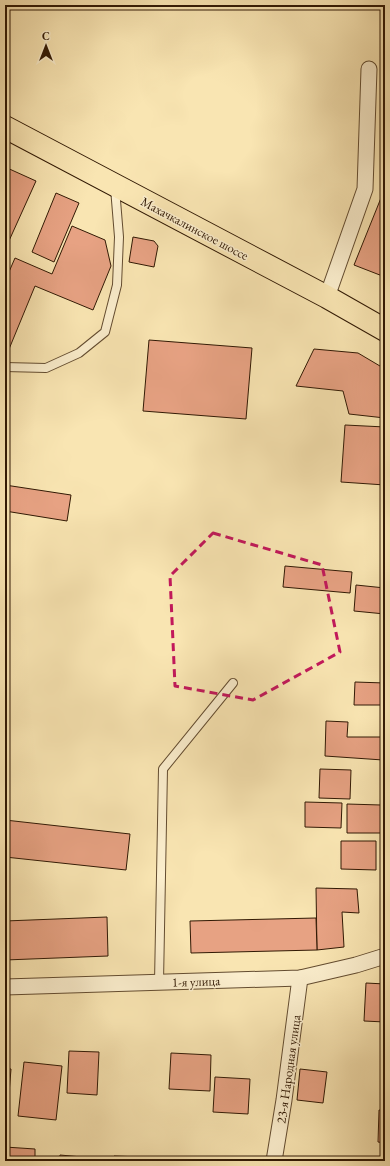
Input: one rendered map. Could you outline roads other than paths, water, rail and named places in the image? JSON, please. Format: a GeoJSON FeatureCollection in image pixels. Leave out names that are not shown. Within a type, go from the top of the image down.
{"type":"FeatureCollection","features":[{"type":"Feature","properties":{"kind":"highway","name":"Махачкалинское шоссе"},"geometry":{"type":"LineString","coordinates":[[5,127],[326,297],[385,330]]}},
{"type":"Feature","properties":{"kind":"street"},"geometry":{"type":"LineString","coordinates":[[326,297],[365,189],[369,69]]}},
{"type":"Feature","properties":{"kind":"street","name":"1-я улица"},"geometry":{"type":"LineString","coordinates":[[5,987],[300,978],[356,966],[385,956]]}},
{"type":"Feature","properties":{"kind":"street","name":"23-я Народная улица"},"geometry":{"type":"LineString","coordinates":[[274,1161],[284,1100],[300,978]]}},
{"type":"Feature","properties":{"kind":"lane"},"geometry":{"type":"LineString","coordinates":[[5,367],[46,368],[79,353],[105,332],[117,285],[119,237],[115,185]]}},
{"type":"Feature","properties":{"kind":"lane"},"geometry":{"type":"LineString","coordinates":[[159,982],[163,769],[233,683]]}}]}
